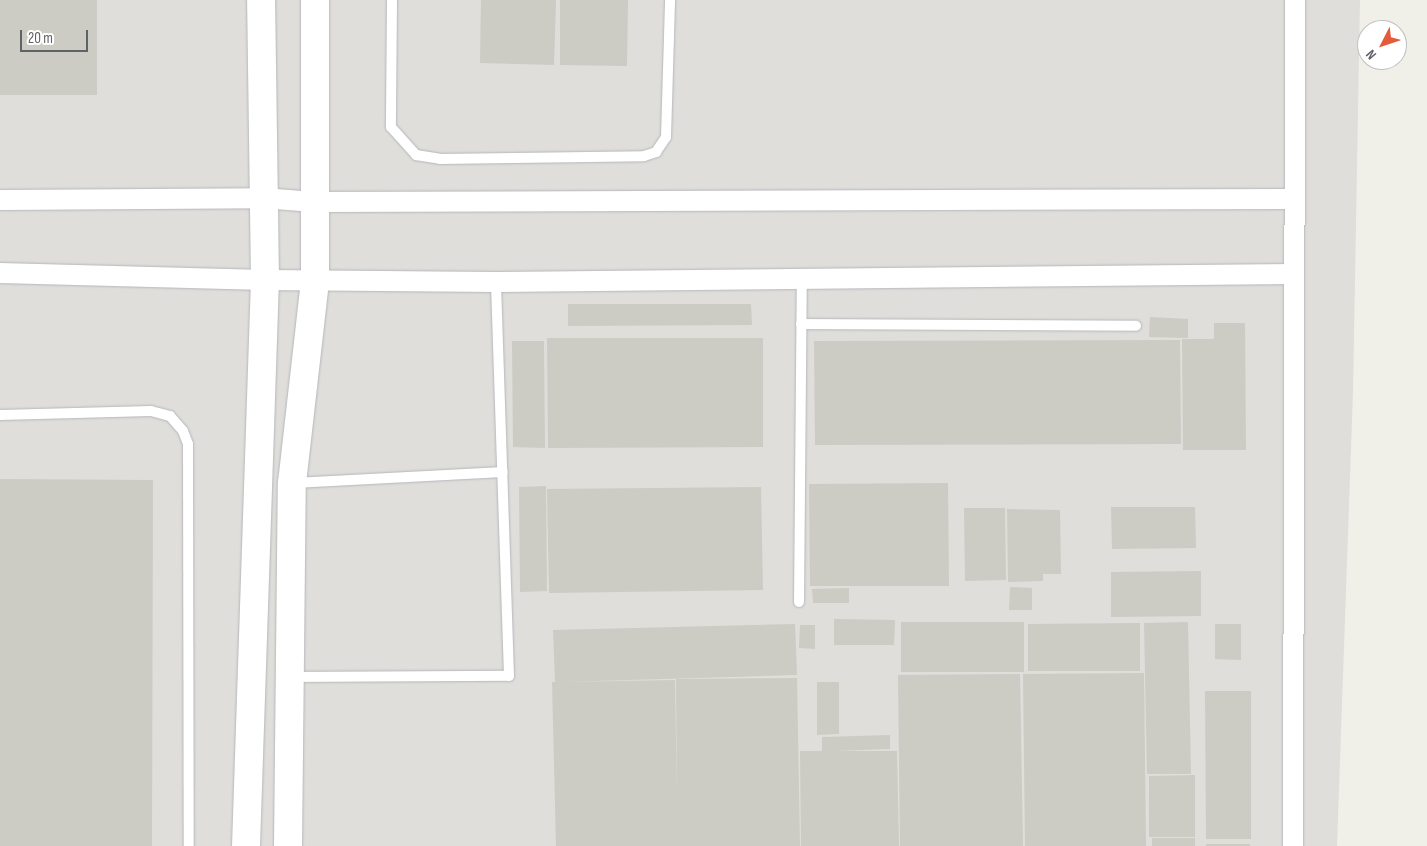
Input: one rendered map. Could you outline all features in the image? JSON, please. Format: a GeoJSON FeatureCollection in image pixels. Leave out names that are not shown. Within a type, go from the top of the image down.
{"type":"FeatureCollection","features":[{"type":"Feature","properties":{"kind":"street"},"geometry":{"type":"LineString","coordinates":[[246,846],[265,280],[262,0]]}},
{"type":"Feature","properties":{"kind":"street"},"geometry":{"type":"LineString","coordinates":[[288,846],[292,483],[315,280],[316,0]]}},
{"type":"Feature","properties":{"kind":"street"},"geometry":{"type":"LineString","coordinates":[[1293,846],[1293,274],[1296,0]]}},
{"type":"Feature","properties":{"kind":"street"},"geometry":{"type":"LineString","coordinates":[[0,200],[264,198],[314,202],[1294,198]]}},
{"type":"Feature","properties":{"kind":"street"},"geometry":{"type":"LineString","coordinates":[[0,273],[265,280],[496,282],[1293,274]]}},
{"type":"Feature","properties":{"kind":"lane"},"geometry":{"type":"LineString","coordinates":[[392,0],[391,127],[416,155],[440,159],[644,156],[656,152],[666,137],[670,0]]}},
{"type":"Feature","properties":{"kind":"lane"},"geometry":{"type":"LineString","coordinates":[[799,602],[802,279]]}},
{"type":"Feature","properties":{"kind":"lane"},"geometry":{"type":"LineString","coordinates":[[290,677],[510,676],[496,282]]}},
{"type":"Feature","properties":{"kind":"lane"},"geometry":{"type":"LineString","coordinates":[[801,324],[1136,326]]}},
{"type":"Feature","properties":{"kind":"lane"},"geometry":{"type":"LineString","coordinates":[[0,415],[151,411],[170,416],[183,431],[188,444],[189,846]]}},
{"type":"Feature","properties":{"kind":"lane"},"geometry":{"type":"LineString","coordinates":[[292,483],[502,472]]}},
{"type":"Feature","properties":{"kind":"shaded area"},"geometry":{"type":"Polygon","coordinates":[[[0,0],[1360,0],[1360,20],[1357,20],[1357,70],[1359,70],[1353,392],[1337,846],[0,846],[0,0]]]}},
{"type":"Feature","properties":{"kind":"building"},"geometry":{"type":"Polygon","coordinates":[[[0,0],[97,0],[97,95],[0,95],[0,0]]]}},
{"type":"Feature","properties":{"kind":"building"},"geometry":{"type":"Polygon","coordinates":[[[481,0],[556,0],[554,65],[480,63],[481,0]]]}},
{"type":"Feature","properties":{"kind":"building"},"geometry":{"type":"Polygon","coordinates":[[[560,0],[628,0],[627,66],[560,65],[560,0]]]}},
{"type":"Feature","properties":{"kind":"building"},"geometry":{"type":"Polygon","coordinates":[[[568,304],[751,304],[752,325],[568,326],[568,304]]]}},
{"type":"Feature","properties":{"kind":"building"},"geometry":{"type":"Polygon","coordinates":[[[1150,317],[1188,319],[1188,338],[1149,337],[1150,317]]]}},
{"type":"Feature","properties":{"kind":"building"},"geometry":{"type":"Polygon","coordinates":[[[1214,323],[1245,323],[1246,450],[1183,450],[1182,339],[1214,339],[1214,323]]]}},
{"type":"Feature","properties":{"kind":"building"},"geometry":{"type":"Polygon","coordinates":[[[547,338],[763,338],[763,447],[548,448],[547,338]]]}},
{"type":"Feature","properties":{"kind":"building"},"geometry":{"type":"Polygon","coordinates":[[[1180,340],[1181,444],[815,445],[814,341],[1180,340]]]}},
{"type":"Feature","properties":{"kind":"building"},"geometry":{"type":"Polygon","coordinates":[[[512,341],[544,341],[545,448],[513,447],[512,341]]]}},
{"type":"Feature","properties":{"kind":"building"},"geometry":{"type":"Polygon","coordinates":[[[0,479],[153,480],[152,846],[0,846],[0,479]]]}},
{"type":"Feature","properties":{"kind":"building"},"geometry":{"type":"Polygon","coordinates":[[[948,483],[949,586],[810,586],[809,484],[948,483]]]}},
{"type":"Feature","properties":{"kind":"building"},"geometry":{"type":"Polygon","coordinates":[[[546,486],[547,591],[520,592],[519,487],[546,486]]]}},
{"type":"Feature","properties":{"kind":"building"},"geometry":{"type":"Polygon","coordinates":[[[761,487],[763,590],[549,593],[547,489],[761,487]]]}},
{"type":"Feature","properties":{"kind":"building"},"geometry":{"type":"Polygon","coordinates":[[[1111,507],[1195,507],[1196,548],[1112,549],[1111,507]]]}},
{"type":"Feature","properties":{"kind":"building"},"geometry":{"type":"Polygon","coordinates":[[[964,508],[1005,508],[1006,580],[965,581],[964,508]]]}},
{"type":"Feature","properties":{"kind":"building"},"geometry":{"type":"Polygon","coordinates":[[[1007,509],[1060,510],[1061,574],[1043,574],[1043,581],[1008,582],[1007,509]]]}},
{"type":"Feature","properties":{"kind":"building"},"geometry":{"type":"Polygon","coordinates":[[[1201,571],[1201,616],[1111,617],[1111,572],[1201,571]]]}},
{"type":"Feature","properties":{"kind":"building"},"geometry":{"type":"Polygon","coordinates":[[[1010,587],[1032,588],[1032,610],[1009,610],[1010,587]]]}},
{"type":"Feature","properties":{"kind":"building"},"geometry":{"type":"Polygon","coordinates":[[[849,588],[849,603],[813,603],[812,589],[849,588]]]}},
{"type":"Feature","properties":{"kind":"building"},"geometry":{"type":"Polygon","coordinates":[[[834,619],[895,620],[894,645],[834,645],[834,619]]]}},
{"type":"Feature","properties":{"kind":"building"},"geometry":{"type":"Polygon","coordinates":[[[901,622],[1024,622],[1024,672],[901,672],[901,622]]]}},
{"type":"Feature","properties":{"kind":"building"},"geometry":{"type":"Polygon","coordinates":[[[1188,622],[1191,774],[1147,774],[1144,623],[1188,622]]]}},
{"type":"Feature","properties":{"kind":"building"},"geometry":{"type":"Polygon","coordinates":[[[1140,623],[1140,671],[1028,671],[1028,624],[1140,623]]]}},
{"type":"Feature","properties":{"kind":"building"},"geometry":{"type":"Polygon","coordinates":[[[795,624],[797,675],[563,682],[675,680],[677,805],[676,679],[797,678],[800,846],[556,846],[552,682],[555,682],[553,630],[795,624]]]}},
{"type":"Feature","properties":{"kind":"building"},"geometry":{"type":"Polygon","coordinates":[[[1215,624],[1241,624],[1241,660],[1215,659],[1215,624]]]}},
{"type":"Feature","properties":{"kind":"building"},"geometry":{"type":"Polygon","coordinates":[[[800,625],[815,625],[815,649],[799,648],[800,625]]]}},
{"type":"Feature","properties":{"kind":"building"},"geometry":{"type":"Polygon","coordinates":[[[1144,673],[1146,846],[1025,846],[1023,674],[1144,673]]]}},
{"type":"Feature","properties":{"kind":"building"},"geometry":{"type":"Polygon","coordinates":[[[1020,674],[1023,846],[900,846],[898,675],[1020,674]]]}},
{"type":"Feature","properties":{"kind":"building"},"geometry":{"type":"Polygon","coordinates":[[[817,682],[839,682],[839,734],[817,735],[817,682]]]}},
{"type":"Feature","properties":{"kind":"building"},"geometry":{"type":"Polygon","coordinates":[[[1205,691],[1251,691],[1251,839],[1206,839],[1205,691]]]}},
{"type":"Feature","properties":{"kind":"building"},"geometry":{"type":"Polygon","coordinates":[[[890,735],[890,749],[835,751],[897,751],[899,846],[801,846],[800,751],[822,751],[822,737],[890,735]]]}},
{"type":"Feature","properties":{"kind":"building"},"geometry":{"type":"Polygon","coordinates":[[[1195,775],[1195,837],[1149,837],[1149,776],[1195,775]]]}},
{"type":"Feature","properties":{"kind":"building"},"geometry":{"type":"Polygon","coordinates":[[[1152,838],[1195,838],[1195,846],[1152,846],[1152,838]]]}},
{"type":"Feature","properties":{"kind":"building"},"geometry":{"type":"Polygon","coordinates":[[[1206,844],[1250,844],[1250,846],[1206,846],[1206,844]]]}}]}
